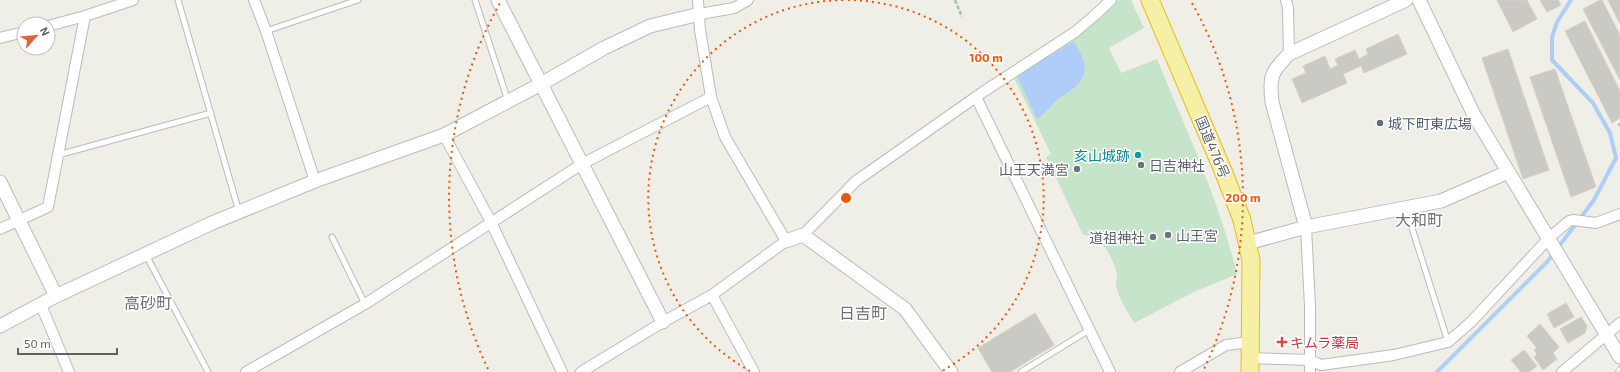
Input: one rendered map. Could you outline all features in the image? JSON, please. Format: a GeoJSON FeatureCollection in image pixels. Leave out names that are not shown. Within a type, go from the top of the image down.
{"type":"FeatureCollection","features":[{"type":"Feature","properties":{"kind":"highway","name":"国道476号"},"geometry":{"type":"LineString","coordinates":[[1150,0],[1224,173],[1242,220],[1248,243],[1251,276],[1250,358]]}},
{"type":"Feature","properties":{"kind":"street"},"geometry":{"type":"LineString","coordinates":[[56,24],[85,16],[107,4],[133,0]]}},
{"type":"Feature","properties":{"kind":"street"},"geometry":{"type":"LineString","coordinates":[[254,0],[266,31],[314,181]]}},
{"type":"Feature","properties":{"kind":"street"},"geometry":{"type":"LineString","coordinates":[[498,0],[663,322]]}},
{"type":"Feature","properties":{"kind":"street"},"geometry":{"type":"LineString","coordinates":[[698,0],[700,30],[711,97],[725,137],[786,241]]}},
{"type":"Feature","properties":{"kind":"street"},"geometry":{"type":"LineString","coordinates":[[0,326],[56,296],[239,212],[314,181],[444,135],[508,102],[604,48],[650,26],[700,14],[734,8],[748,0]]}},
{"type":"Feature","properties":{"kind":"street"},"geometry":{"type":"LineString","coordinates":[[581,372],[663,322],[712,295],[786,241],[803,235],[856,181],[976,97],[1075,32],[1111,0]]}},
{"type":"Feature","properties":{"kind":"street"},"geometry":{"type":"LineString","coordinates":[[1286,0],[1288,8],[1289,54]]}},
{"type":"Feature","properties":{"kind":"street"},"geometry":{"type":"LineString","coordinates":[[1310,372],[1306,227],[1272,102],[1270,84],[1275,69],[1289,54],[1406,0]]}},
{"type":"Feature","properties":{"kind":"street"},"geometry":{"type":"LineString","coordinates":[[1419,0],[1474,115],[1620,357]]}},
{"type":"Feature","properties":{"kind":"street"},"geometry":{"type":"LineString","coordinates":[[0,229],[48,207],[85,16]]}},
{"type":"Feature","properties":{"kind":"street"},"geometry":{"type":"LineString","coordinates":[[0,38],[16,34]]}},
{"type":"Feature","properties":{"kind":"street"},"geometry":{"type":"LineString","coordinates":[[246,372],[365,304],[582,164],[711,97]]}},
{"type":"Feature","properties":{"kind":"street"},"geometry":{"type":"LineString","coordinates":[[976,97],[1023,190],[1088,330],[1110,372]]}},
{"type":"Feature","properties":{"kind":"street"},"geometry":{"type":"LineString","coordinates":[[444,135],[490,222],[562,372]]}},
{"type":"Feature","properties":{"kind":"street"},"geometry":{"type":"LineString","coordinates":[[1248,243],[1306,227],[1441,201],[1508,172]]}},
{"type":"Feature","properties":{"kind":"street"},"geometry":{"type":"LineString","coordinates":[[0,182],[56,296]]}},
{"type":"Feature","properties":{"kind":"street"},"geometry":{"type":"LineString","coordinates":[[1180,372],[1226,345],[1250,358],[1310,360],[1321,365],[1394,355],[1448,342],[1472,322],[1552,242],[1568,222],[1573,220],[1596,223],[1620,214]]}},
{"type":"Feature","properties":{"kind":"street"},"geometry":{"type":"LineString","coordinates":[[803,235],[905,309],[951,372]]}},
{"type":"Feature","properties":{"kind":"street"},"geometry":{"type":"LineString","coordinates":[[712,295],[754,372]]}},
{"type":"Feature","properties":{"kind":"street"},"geometry":{"type":"LineString","coordinates":[[41,305],[69,372]]}},
{"type":"Feature","properties":{"kind":"street"},"geometry":{"type":"LineString","coordinates":[[1562,372],[1620,323]]}},
{"type":"Feature","properties":{"kind":"lane"},"geometry":{"type":"LineString","coordinates":[[178,0],[239,212]]}},
{"type":"Feature","properties":{"kind":"lane"},"geometry":{"type":"LineString","coordinates":[[266,31],[358,0]]}},
{"type":"Feature","properties":{"kind":"lane"},"geometry":{"type":"LineString","coordinates":[[475,0],[508,102]]}},
{"type":"Feature","properties":{"kind":"lane"},"geometry":{"type":"LineString","coordinates":[[58,155],[211,112]]}},
{"type":"Feature","properties":{"kind":"lane"},"geometry":{"type":"LineString","coordinates":[[1406,208],[1448,342]]}},
{"type":"Feature","properties":{"kind":"lane"},"geometry":{"type":"LineString","coordinates":[[332,237],[365,304]]}},
{"type":"Feature","properties":{"kind":"lane"},"geometry":{"type":"LineString","coordinates":[[146,254],[208,372]]}},
{"type":"Feature","properties":{"kind":"lane"},"geometry":{"type":"LineString","coordinates":[[1021,372],[1088,330]]}},
{"type":"Feature","properties":{"kind":"path"},"geometry":{"type":"LineString","coordinates":[[955,0],[962,17]]}},
{"type":"Feature","properties":{"kind":"green space"},"geometry":{"type":"Polygon","coordinates":[[[1118,0],[1131,0],[1144,28],[1109,48],[1121,73],[1157,59],[1211,192],[1230,246],[1237,274],[1194,292],[1134,323],[1117,291],[1117,274],[1113,261],[1106,248],[1101,243],[1090,236],[1083,235],[1046,157],[1051,154],[1013,76],[1078,34],[1118,0]]]}},
{"type":"Feature","properties":{"kind":"water"},"geometry":{"type":"Polygon","coordinates":[[[1074,41],[1084,62],[1085,68],[1082,79],[1074,88],[1058,99],[1043,115],[1037,119],[1018,75],[1074,41]]]}},
{"type":"Feature","properties":{"kind":"building"},"geometry":{"type":"Polygon","coordinates":[[[1497,0],[1527,0],[1537,19],[1513,32],[1497,0]]]}},
{"type":"Feature","properties":{"kind":"building"},"geometry":{"type":"Polygon","coordinates":[[[1540,0],[1558,0],[1561,5],[1547,12],[1540,0]]]}},
{"type":"Feature","properties":{"kind":"building"},"geometry":{"type":"Polygon","coordinates":[[[1602,0],[1620,35],[1620,80],[1583,9],[1602,0]]]}},
{"type":"Feature","properties":{"kind":"building"},"geometry":{"type":"Polygon","coordinates":[[[1608,0],[1620,0],[1620,24],[1608,0]]]}},
{"type":"Feature","properties":{"kind":"building"},"geometry":{"type":"Polygon","coordinates":[[[1585,21],[1620,91],[1620,118],[1612,123],[1565,31],[1585,21]]]}},
{"type":"Feature","properties":{"kind":"building"},"geometry":{"type":"Polygon","coordinates":[[[1398,34],[1407,54],[1364,73],[1361,66],[1343,74],[1347,83],[1302,103],[1292,79],[1306,73],[1303,66],[1325,56],[1330,69],[1338,65],[1335,59],[1355,50],[1359,59],[1368,54],[1366,49],[1398,34]]]}},
{"type":"Feature","properties":{"kind":"building"},"geometry":{"type":"Polygon","coordinates":[[[1508,49],[1549,170],[1523,179],[1482,58],[1508,49]]]}},
{"type":"Feature","properties":{"kind":"building"},"geometry":{"type":"Polygon","coordinates":[[[1555,69],[1596,187],[1571,197],[1530,77],[1555,69]]]}},
{"type":"Feature","properties":{"kind":"building"},"geometry":{"type":"Polygon","coordinates":[[[1566,303],[1574,317],[1554,328],[1547,314],[1566,303]]]}},
{"type":"Feature","properties":{"kind":"building"},"geometry":{"type":"Polygon","coordinates":[[[1035,313],[1054,345],[1010,372],[992,372],[978,348],[1035,313]]]}},
{"type":"Feature","properties":{"kind":"building"},"geometry":{"type":"Polygon","coordinates":[[[1581,317],[1587,326],[1585,333],[1568,343],[1560,329],[1581,317]]]}},
{"type":"Feature","properties":{"kind":"building"},"geometry":{"type":"Polygon","coordinates":[[[1540,324],[1559,347],[1553,353],[1557,359],[1543,370],[1534,357],[1537,354],[1534,350],[1537,348],[1527,336],[1540,324]]]}},
{"type":"Feature","properties":{"kind":"building"},"geometry":{"type":"Polygon","coordinates":[[[1524,350],[1537,366],[1529,372],[1521,372],[1511,360],[1524,350]]]}},
{"type":"Feature","properties":{"kind":"waterway"},"geometry":{"type":"LineString","coordinates":[[1437,372],[1547,262],[1594,200],[1616,158],[1610,133],[1593,103],[1552,60],[1552,37],[1557,22],[1571,0]]}},
{"type":"Feature","properties":{"kind":"railway"},"geometry":{"type":"LineString","coordinates":[[1617,372],[1620,368]]}},
{"type":"Feature","properties":{"kind":"place","name":"城下町東広場"},"geometry":{"type":"Point","coordinates":[1380,123]}},
{"type":"Feature","properties":{"kind":"place","name":"亥山城跡"},"geometry":{"type":"Point","coordinates":[1138,155]}},
{"type":"Feature","properties":{"kind":"place","name":"日吉神社"},"geometry":{"type":"Point","coordinates":[1141,165]}},
{"type":"Feature","properties":{"kind":"place","name":"山王天満宮"},"geometry":{"type":"Point","coordinates":[1077,169]}},
{"type":"Feature","properties":{"kind":"place","name":"山王宮"},"geometry":{"type":"Point","coordinates":[1168,235]}},
{"type":"Feature","properties":{"kind":"place","name":"道祖神社"},"geometry":{"type":"Point","coordinates":[1153,237]}},
{"type":"Feature","properties":{"kind":"place","name":"キムラ薬局"},"geometry":{"type":"Point","coordinates":[1282,342]}},
{"type":"Feature","properties":{"kind":"district","name":"大和町"},"geometry":{"type":"Point","coordinates":[1419,219]}},
{"type":"Feature","properties":{"kind":"district","name":"高砂町"},"geometry":{"type":"Point","coordinates":[148,302]}},
{"type":"Feature","properties":{"kind":"district","name":"日吉町"},"geometry":{"type":"Point","coordinates":[863,312]}}]}
